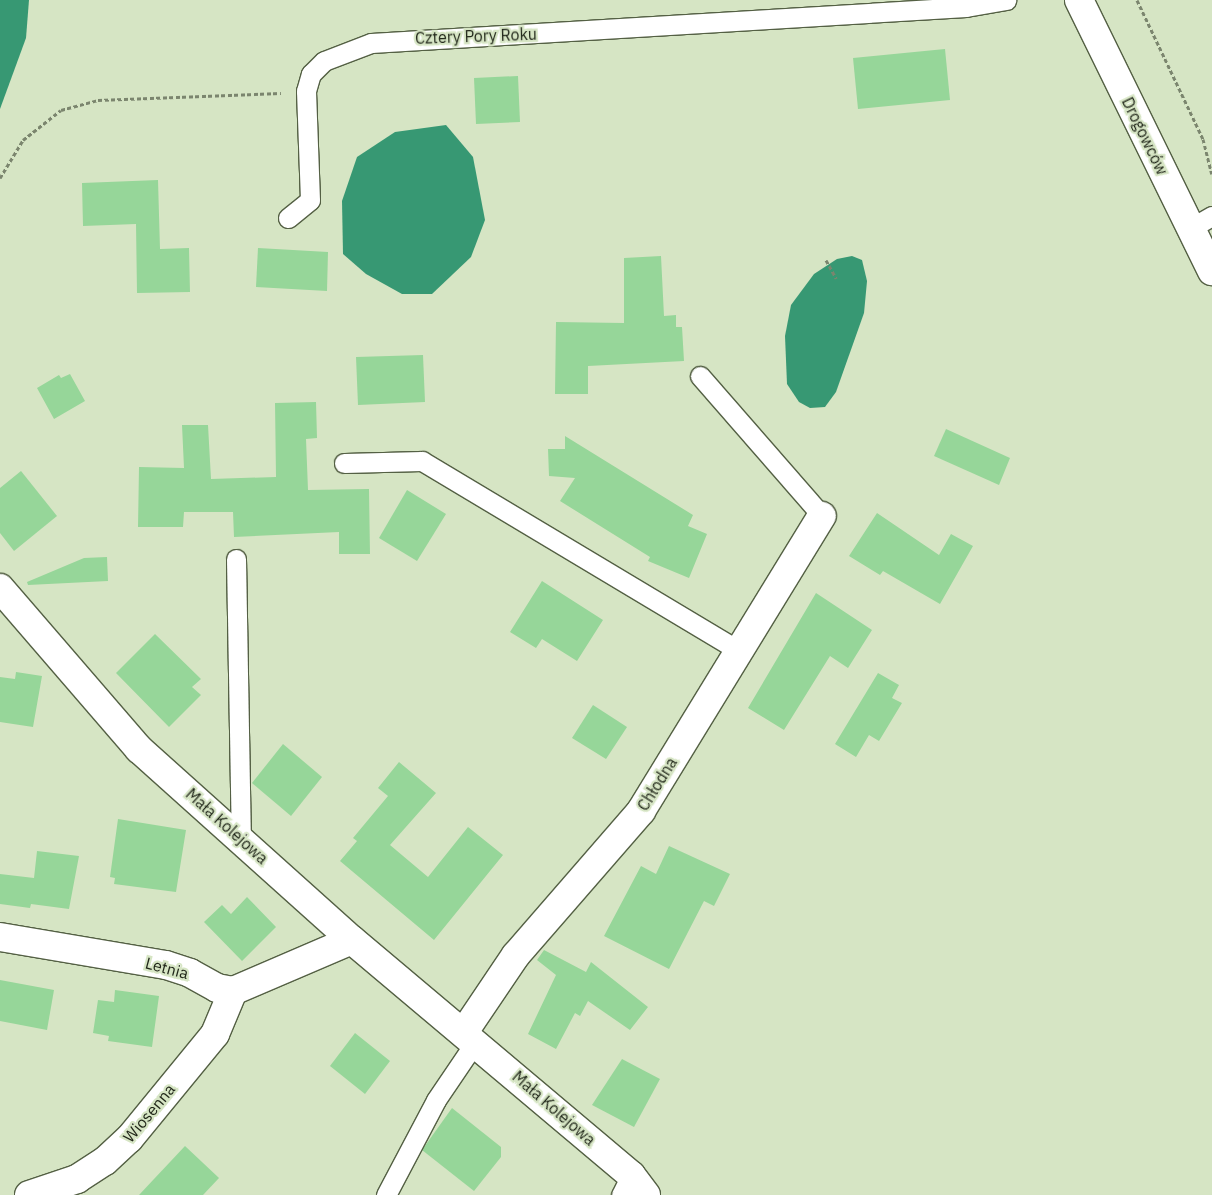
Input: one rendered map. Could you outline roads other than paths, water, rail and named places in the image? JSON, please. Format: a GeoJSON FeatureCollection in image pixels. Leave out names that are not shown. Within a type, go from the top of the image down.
{"type":"FeatureCollection","features":[{"type":"Feature","properties":{"kind":"street","name":"Drogowców"},"geometry":{"type":"LineString","coordinates":[[1079,0],[1201,222],[1212,271]]}},
{"type":"Feature","properties":{"kind":"street","name":"Chłodna"},"geometry":{"type":"LineString","coordinates":[[470,1036],[516,955],[641,811],[738,650],[822,516]]}},
{"type":"Feature","properties":{"kind":"street","name":"Mała Kolejowa"},"geometry":{"type":"LineString","coordinates":[[0,588],[139,749],[242,839],[352,940],[470,1036],[633,1188]]}},
{"type":"Feature","properties":{"kind":"street","name":"Letnia"},"geometry":{"type":"LineString","coordinates":[[0,936],[166,965],[190,973],[217,988],[233,991]]}},
{"type":"Feature","properties":{"kind":"street"},"geometry":{"type":"LineString","coordinates":[[233,991],[352,940]]}},
{"type":"Feature","properties":{"kind":"street","name":"Wiosenna"},"geometry":{"type":"LineString","coordinates":[[29,1195],[77,1179],[105,1161],[129,1139],[215,1034],[233,991]]}},
{"type":"Feature","properties":{"kind":"lane","name":"Cztery Pory Roku"},"geometry":{"type":"LineString","coordinates":[[288,218],[310,200],[306,91],[311,74],[324,61],[370,43],[413,38],[539,34],[966,8],[1006,0]]}},
{"type":"Feature","properties":{"kind":"lane"},"geometry":{"type":"LineString","coordinates":[[700,376],[822,516]]}},
{"type":"Feature","properties":{"kind":"lane"},"geometry":{"type":"LineString","coordinates":[[344,463],[422,461],[738,650]]}},
{"type":"Feature","properties":{"kind":"lane"},"geometry":{"type":"LineString","coordinates":[[236,559],[242,839]]}},
{"type":"Feature","properties":{"kind":"lane"},"geometry":{"type":"LineString","coordinates":[[386,1195],[470,1036]]}}]}
